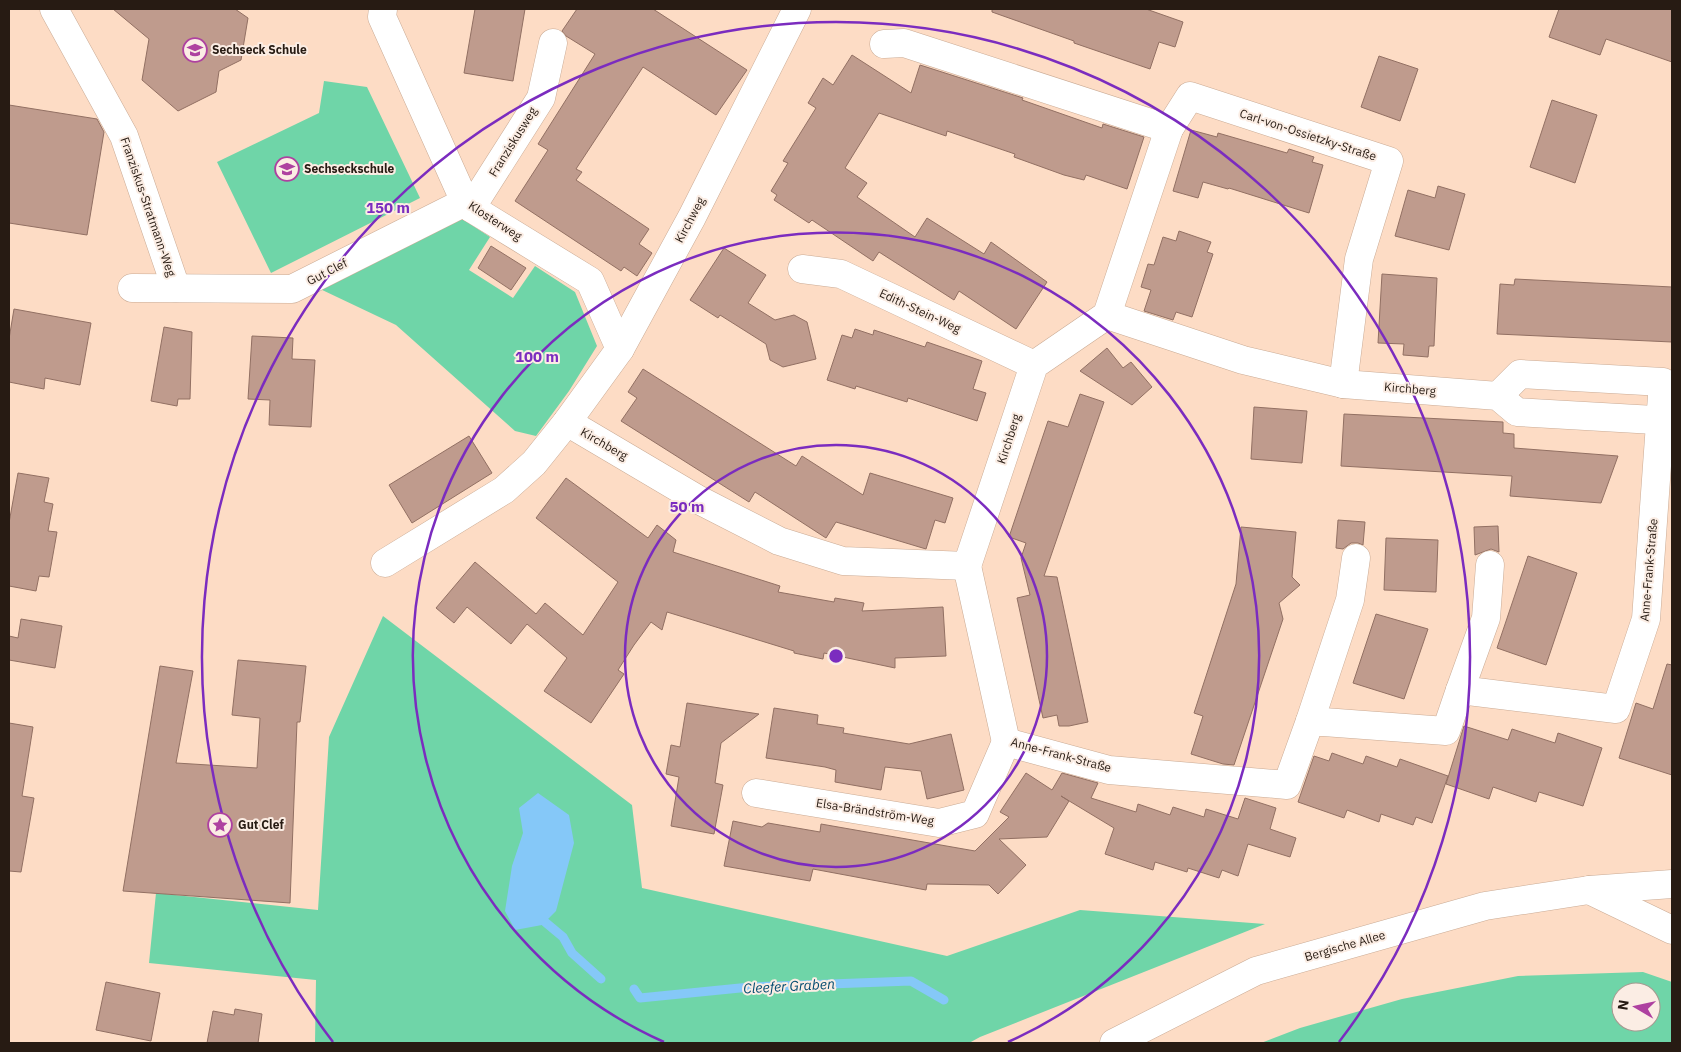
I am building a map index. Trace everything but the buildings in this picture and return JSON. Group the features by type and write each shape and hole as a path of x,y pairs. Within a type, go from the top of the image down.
{"street":[{"name":"Franziskus-Stratmann-Weg","path":"54,9 124,136 176,288 132,288"},
{"name":"Klosterweg","path":"383,9 382,17 468,205 590,280 620,349"},
{"name":"Kirchweg","path":"567,422 620,349 692,217 797,9"},
{"name":"Franziskusweg","path":"468,205 541,98 553,43"},
{"path":"884,44 904,43 1170,129"},
{"name":"Carl-von-Ossietzky-Straße","path":"1107,315 1170,129 1190,96 1389,161 1359,259 1343,384"},
{"name":"Gut Clef","path":"176,288 292,289 468,205"},
{"name":"Edith-Stein-Weg","path":"802,270 841,274 1034,365"},
{"path":"1034,365 1107,315"},
{"name":"Kirchberg","path":"1107,315 1243,360 1343,384 1498,396"},
{"name":"Kirchberg","path":"567,422 699,500 779,541 843,561 968,566 1034,365"},
{"path":"1520,374 1663,382 1667,421 1517,412 1498,396 1520,374"},
{"name":"Anne-Frank-Straße","path":"1460,690 1616,708 1646,619 1667,421"},
{"path":"385,563 504,490 534,463 567,422"},
{"name":"Anne-Frank-Straße","path":"968,566 1006,742 1109,770 1287,785 1350,600 1356,558"},
{"path":"1310,721 1446,731 1486,618 1490,564"},
{"name":"Elsa-Brändström-Weg","path":"756,793 939,823 975,814 1006,742"},
{"name":"Bergische Allee","path":"1114,1043 1256,971 1485,906 1589,890 1672,884"},
{"path":"1589,890 1672,930"}],"green space":[{"path":"324,81 367,87 420,198 271,273 217,162 319,113"},
{"path":"458,216 490,237 469,270 513,298 535,266 575,292 597,346 569,391 536,436 515,431 396,325 318,288"},
{"path":"383,616 632,805 642,888 947,956 1080,910 1265,924 969,1043 315,1043 316,980 149,963 156,893 318,910 329,737"},
{"path":"1643,972 1672,982 1672,1043 1261,1043 1300,1028 1402,999 1518,976"}],"water":[{"path":"538,793 569,815 574,843 556,911 542,925 515,930 505,911 512,866 523,833 519,808"}],"waterway":[{"name":"Cleefer Graben","path":"545,922 563,937 572,953 601,979"},
{"name":"Cleefer Graben","path":"634,989 640,998 750,987 911,981 944,1000"}],"place":[{"name":"Sechseck Schule","path":"195,50"},
{"name":"Sechseckschule","path":"287,169"},
{"name":"Gut Clef","path":"220,825"}]}
